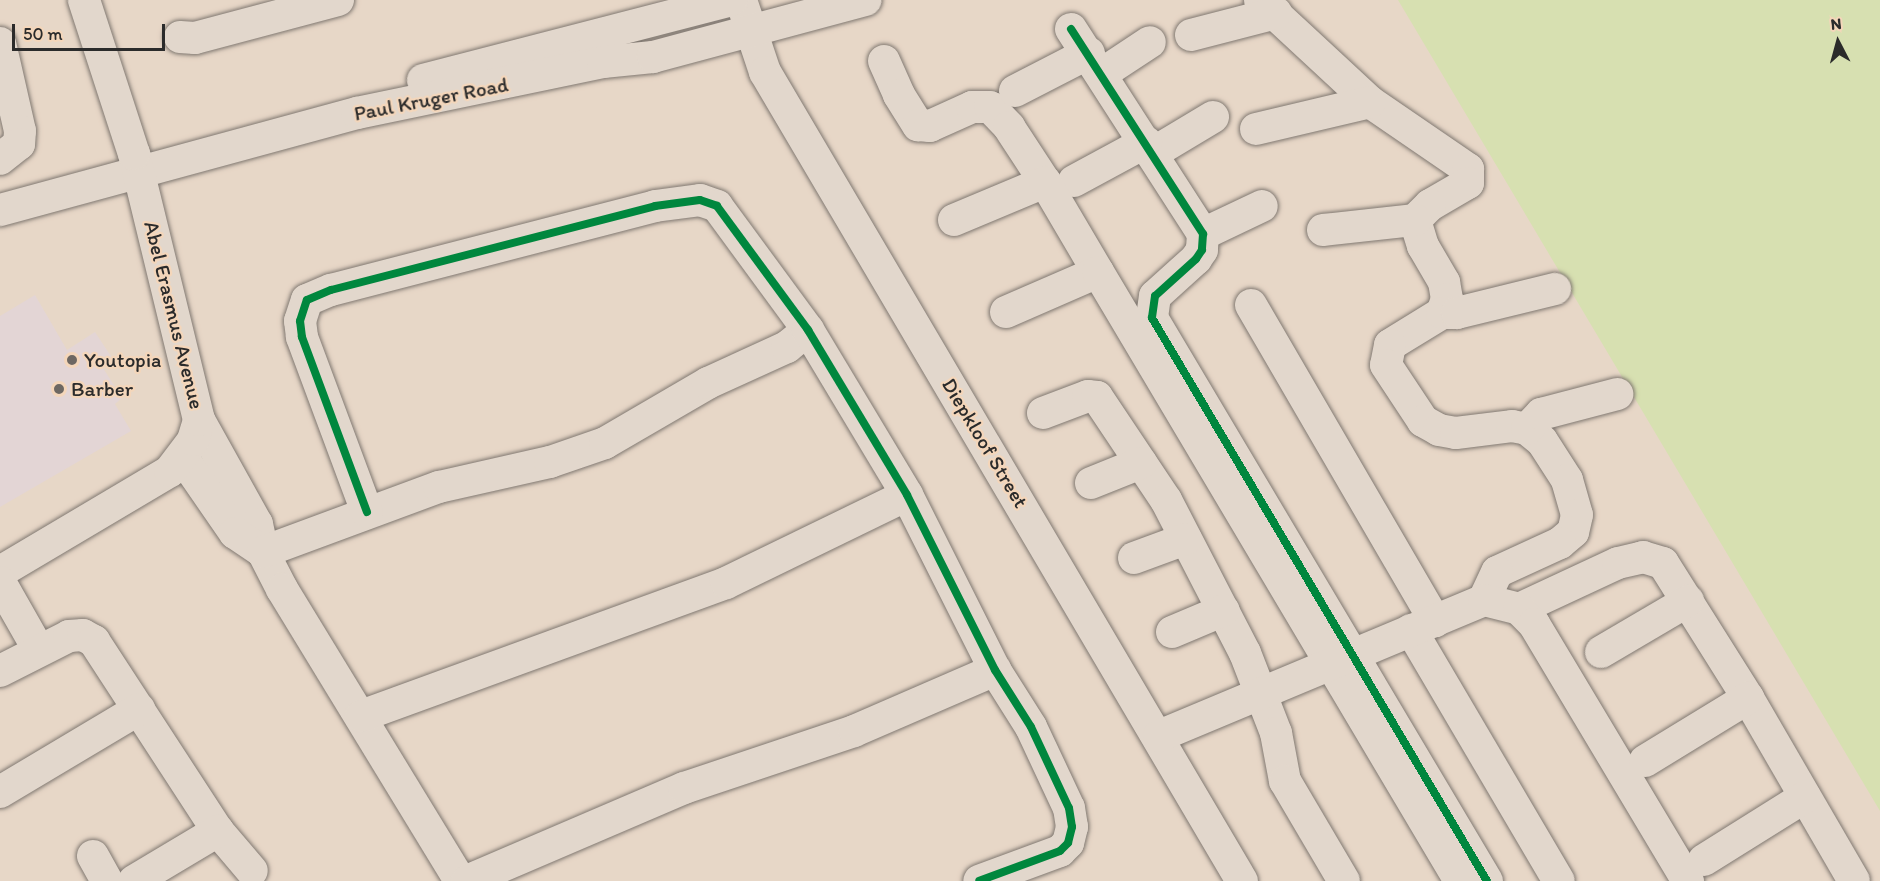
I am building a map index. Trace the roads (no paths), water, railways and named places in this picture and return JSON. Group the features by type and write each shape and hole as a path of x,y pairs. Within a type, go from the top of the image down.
{"street":[{"name":"Abel Erasmus Avenue","path":"0,572 170,471 183,459 199,420 136,162 84,0"},
{"path":"180,37 195,38 338,0"},
{"name":"Paul Kruger Road","path":"0,210 136,162 732,0"},
{"name":"Diepkloof Street","path":"741,0 765,72 1159,736 1242,881"},
{"name":"Paul Kruger Road","path":"0,194 357,113 603,62 653,57 723,36 819,15 865,0"},
{"path":"1191,35 1268,7 1370,102 1468,169 1468,183 1430,205 1415,220 1323,230"},
{"path":"765,72 783,41 819,15"},
{"path":"1071,28 1096,63 1203,234 1202,250 1196,259 1155,296 1152,318 1343,657 1460,881"},
{"path":"1015,91 1150,42"},
{"path":"0,43 20,130 19,144 0,159"},
{"path":"885,61 898,95 918,125 930,126 972,107 990,106 1059,181 1098,272 1487,881"},
{"path":"1256,129 1370,102"},
{"path":"954,220 1149,147 1213,117"},
{"path":"367,512 302,337 302,310 307,300 317,295 655,206 700,200 717,206 734,225 808,330 907,495 995,670 1031,727 1069,808 1072,827 1068,843 1060,851 979,881"},
{"path":"1203,234 1262,206"},
{"path":"1415,220 1423,246 1444,282 1447,299 1442,312"},
{"path":"1006,312 1098,272"},
{"path":"1484,600 1497,572 1560,543 1573,532 1575,499 1568,480 1542,441 1527,429 1512,426 1456,433 1439,430 1423,421 1397,384 1385,357 1396,339 1442,312 1457,313 1555,290"},
{"path":"1251,305 1559,881"},
{"path":"262,552 439,487 550,462 605,443 708,383 787,347 808,330"},
{"path":"1527,429 1541,414 1617,394"},
{"path":"1043,413 1088,396 1096,397 1141,463 1186,539 1224,610 1261,690 1276,733 1285,781 1344,881"},
{"path":"199,420 257,524 262,552 460,881"},
{"path":"183,459 235,533 262,552"},
{"path":"1092,483 1141,463"},
{"path":"361,716 726,583 907,495"},
{"path":"1134,558 1186,539"},
{"path":"1519,609 1618,563 1642,557 1663,563 1748,698 1854,881"},
{"path":"0,582 38,649"},
{"path":"1159,736 1261,690 1484,600 1519,609 1534,624 1696,870 1805,796"},
{"path":"1601,651 1688,601"},
{"path":"1172,632 1224,610"},
{"path":"0,671 38,649 69,636 83,635 94,641 218,831 252,871"},
{"path":"467,881 642,804 854,731 995,670"},
{"path":"1645,761 1748,698"},
{"path":"0,792 139,709"},
{"path":"134,881 218,831"}],"place":[{"name":"Youtopia","path":"72,360"},
{"name":"Barber","path":"59,389"}]}
